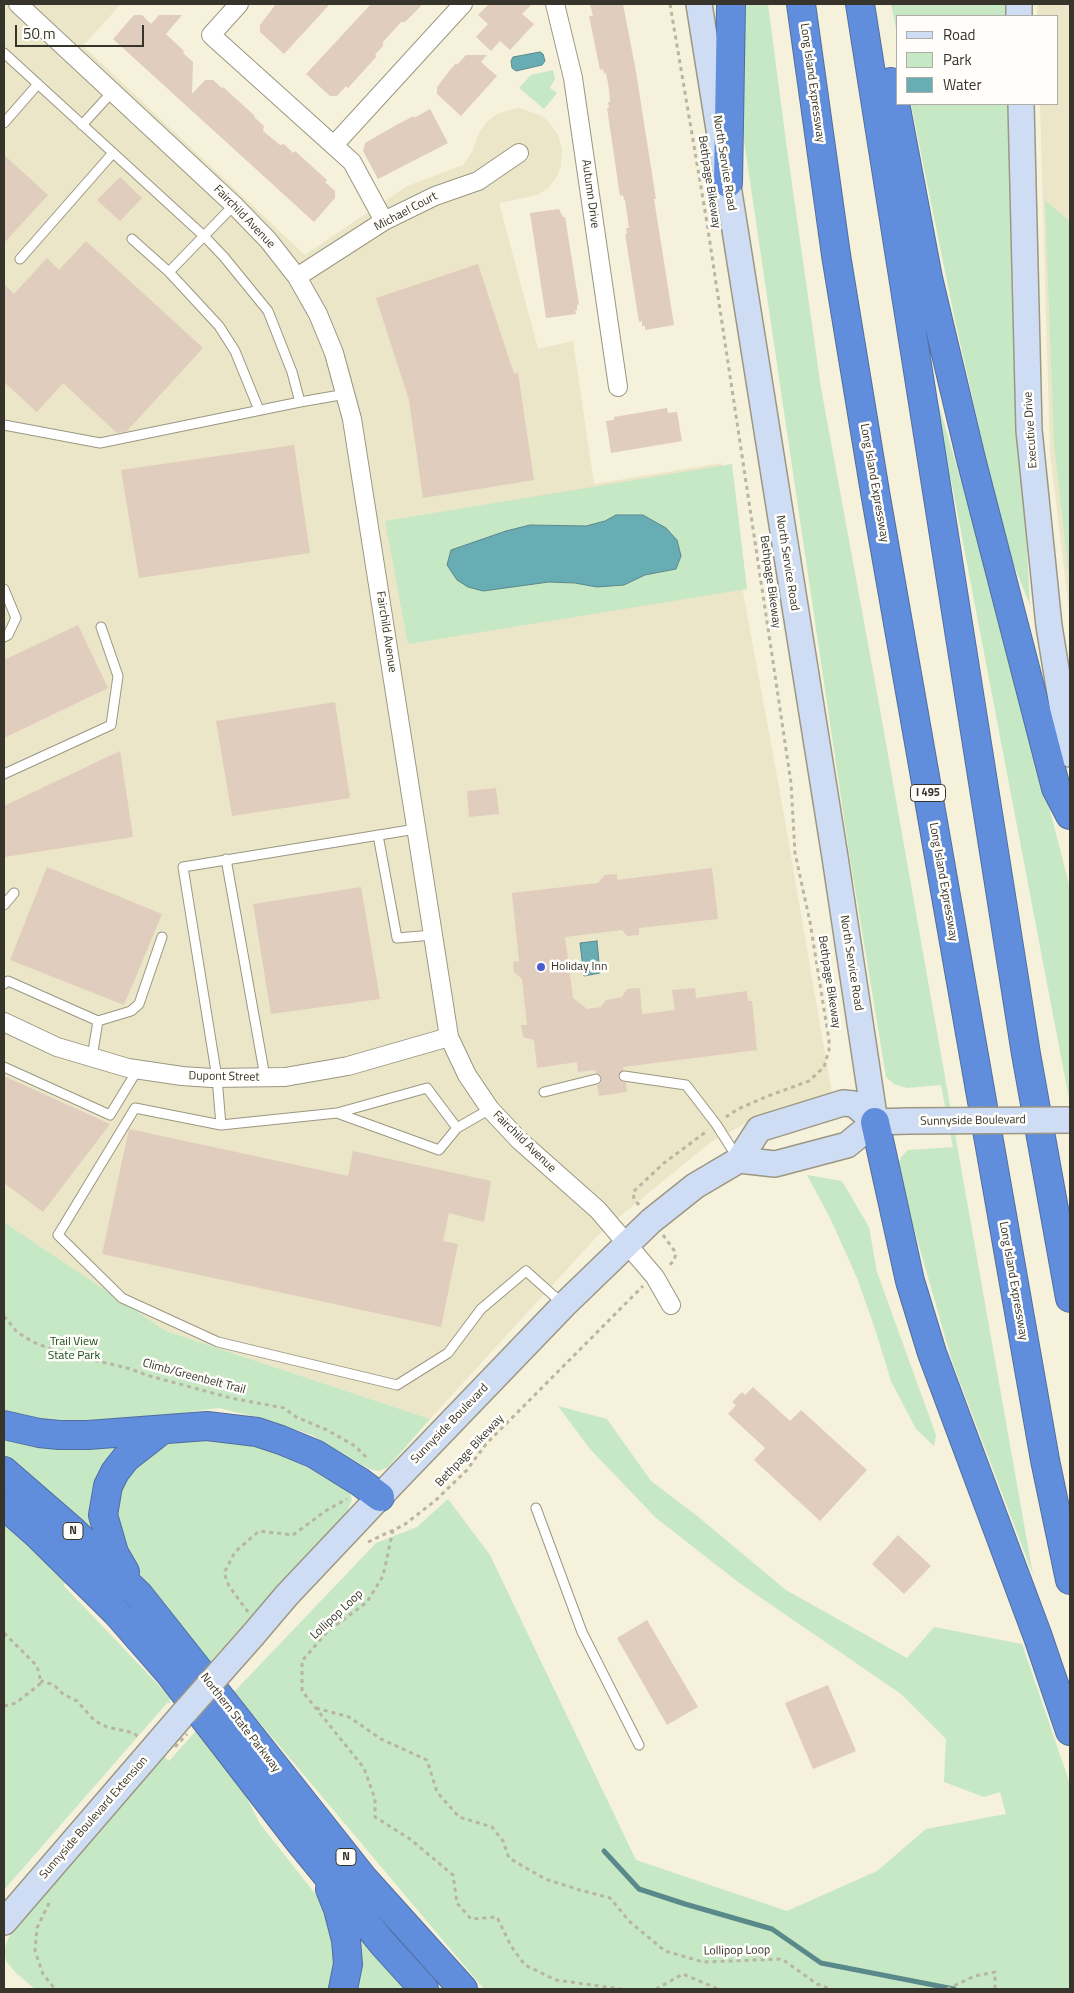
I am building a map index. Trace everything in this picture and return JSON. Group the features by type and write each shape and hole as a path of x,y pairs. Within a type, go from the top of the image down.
{"highway":[{"path":"728,184 731,4"},
{"name":"Long Island Expressway","path":"801,4 836,255 876,502 1045,1460 1070,1580"},
{"path":"860,4 1025,1044 1070,1298"},
{"path":"876,4 928,278 970,459 1056,788 1070,815"},
{"path":"875,1122 910,1281 932,1353 1038,1637 1070,1732"},
{"path":"1050,1182 1070,1219"},
{"path":"4,1425 38,1433 60,1435 207,1426 257,1432 315,1454 380,1497"},
{"path":"138,1595 114,1553 103,1515 105,1499 115,1472 126,1458 162,1430"},
{"name":"Northern State Parkway","path":"4,1471 72,1530 138,1595 363,1878 463,1989"},
{"name":"Northern State Parkway","path":"4,1505 38,1535 116,1612 171,1674 317,1863 384,1945 424,1989"},
{"path":"317,1863 338,1909 346,1940 348,1964 343,1989"}],"main road":[{"name":"North Service Road","path":"698,9 728,184 875,1122"},
{"name":"Executive Drive","path":"1020,105 1029,430 1049,626 1066,704 1070,754"},
{"name":"Sunnyside Boulevard","path":"184,1713 252,1626 287,1595 564,1305 651,1221 695,1186 739,1160 759,1129 843,1103 854,1104 875,1122 1070,1120"},
{"path":"739,1160 775,1164 847,1145 875,1122"},
{"name":"Sunnyside Boulevard Extension","path":"4,1922 184,1713"}],"street":[{"name":"Fairchild Avenue","path":"18,4 234,205 268,240 297,277 318,314 334,353 346,394 353,428 449,1037 467,1075 490,1109 519,1140 598,1210 655,1277 671,1305"},
{"path":"239,4 211,34 352,162 384,221"},
{"path":"334,144 463,4"},
{"name":"Autumn Drive","path":"554,4 573,78 618,387"},
{"name":"Michael Court","path":"297,277 384,221 435,196 478,182 519,153"},
{"name":"Dupont Street","path":"4,1022 58,1047 92,1057 138,1069 182,1076 217,1078 286,1077 348,1066 449,1037"}],"lane":[{"path":"4,53 204,237 224,258 268,311 292,372 300,402"},
{"path":"4,123 38,84"},
{"path":"82,125 113,91"},
{"path":"20,259 112,154"},
{"path":"169,272 234,205"},
{"path":"132,239 169,272 220,326 235,351 259,410"},
{"path":"4,425 100,443 346,394"},
{"path":"4,589 16,618 8,634 4,637"},
{"path":"4,774 110,726 118,676 101,627"},
{"path":"221,1125 217,1078 183,867 416,829"},
{"path":"378,835 397,938 433,935"},
{"path":"226,859 265,1077"},
{"path":"4,905 14,893"},
{"path":"4,984 8,981 98,1021 131,1011 139,1004 162,937"},
{"path":"92,1057 98,1021"},
{"path":"4,1067 110,1115 138,1069"},
{"path":"624,1076 686,1085 716,1124 739,1160"},
{"path":"544,1092 596,1079"},
{"path":"457,1128 427,1088 337,1113 221,1125 135,1108 58,1235 122,1298 218,1342 397,1385 448,1353 481,1309 526,1270 564,1305"},
{"path":"337,1113 439,1150 457,1128 490,1109"},
{"path":"536,1508 582,1632 639,1745"}],"path":[{"name":"Bethpage Bikeway","path":"670,4 707,223 791,783 795,853 810,922 829,1040 829,1050 824,1067 809,1081 738,1109"},
{"path":"634,1199 632,1192 698,1136"},
{"path":"668,1241 676,1253 676,1257 668,1266"},
{"name":"Bethpage Bikeway","path":"364,1546 369,1541 393,1530 418,1515 467,1470 486,1444 634,1294"},
{"name":"Climb/Greenbelt Trail","path":"4,1316 16,1332 33,1342 56,1351 131,1369 146,1375 231,1398 284,1408 296,1417 327,1430 355,1446 365,1456 366,1463"},
{"path":"252,1626 229,1586 224,1573 235,1552 259,1531 293,1535 326,1510 350,1498"},
{"name":"Lollipop Loop","path":"393,1530 383,1576 367,1602 327,1632 302,1661 302,1691 364,1768 375,1799 375,1817 410,1839 453,1875 457,1903 471,1919 497,1917 511,1946 525,1964 556,1980 621,1989"},
{"path":"4,1633 37,1666 41,1682"},
{"path":"4,1706 16,1703 42,1681 54,1685 63,1694 77,1701 95,1721 107,1727 134,1733 143,1742"},
{"name":"Lollipop Loop","path":"315,1708 350,1717 381,1739 427,1760 437,1792 459,1817 492,1826 503,1841 509,1858 545,1879 610,1898 630,1922 665,1951 703,1962 782,1959 817,1984 831,1989"},
{"path":"171,1753 175,1747"},
{"path":"50,1901 37,1928 35,1951 44,1974 56,1989"},
{"path":"947,1989 974,1976 995,1972 995,1989"},
{"path":"656,1989 683,1974 718,1989"}],"shaded area":[{"path":"4,4 121,4 83,46 305,255 407,186 463,165 472,152 479,133 494,116 519,108 540,115 549,122 558,135 562,150 561,166 556,178 548,188 537,195 499,203 538,349 573,341 594,484 722,463 731,527 781,798 832,1094 759,1116 711,1142 602,1231 430,1419 166,1331 4,1222"},
{"path":"1037,4 1070,4 1070,619 1050,452 1040,105 1059,105 1059,15 1037,15"}],"green space":[{"path":"736,4 768,4 821,388 878,698 1033,1575 952,1361 897,1169 901,1157 908,1150 953,1147 941,1085 907,1088 894,1084 886,1077 849,852 743,134 735,40"},
{"path":"891,4 1005,4 1005,15 896,15 896,28"},
{"path":"553,70 555,79 550,88 557,93 544,109 519,88 531,75"},
{"path":"911,105 1008,105 1012,284 1030,605 1005,543 953,311"},
{"path":"1045,200 1070,222 1070,586 1054,444"},
{"path":"933,385 998,609 1070,888 1070,1104"},
{"path":"732,464 747,589 408,644 385,521","holes":["616,515 666,528 677,539 681,556 676,569 597,587 575,583 549,582 483,591 451,550 530,525 586,526 605,521"]},
{"path":"807,1175 842,1181 869,1227 877,1272 936,1435 934,1446 916,1429 891,1381 857,1278 831,1220"},
{"name":"Trail View State Park","path":"4,1222 166,1331 430,1419 388,1467 379,1471 369,1469 312,1435 271,1421 219,1408 62,1430 4,1419"},
{"path":"558,1406 607,1419 651,1481 696,1515 786,1590 907,1658 934,1627 1022,1644 1070,1784 1070,1989 484,1989 234,1692 376,1543 417,1527 448,1499 490,1555 636,1860 787,1911 877,1871 926,1829 1006,1814 1000,1792 984,1797 944,1782 946,1739 901,1694 738,1582 655,1517 590,1449"},
{"path":"4,1432 126,1444 94,1530 87,1528 4,1459"},
{"path":"180,1438 221,1438 285,1452 349,1490 352,1500 347,1512 207,1665 182,1635 154,1590 120,1552 108,1514 118,1475 144,1450"},
{"path":"4,1521 66,1583 63,1585 171,1698 169,1701 171,1703 167,1703 4,1890"},
{"path":"196,1731 233,1771 260,1824 324,1905 339,1938 336,1989 35,1989 16,1973 6,1961 4,1950 9,1937 163,1755 169,1761"},
{"path":"361,1938 408,1989 351,1989 351,1941"}],"water":[{"path":"540,52 543,54 545,61 542,65 516,71 512,68 511,61 513,57"},
{"path":"616,515 643,515 666,528 677,540 681,556 676,569 645,575 624,585 597,587 575,583 549,582 483,591 468,587 457,580 447,565 451,550 506,531 530,525 586,526 605,521"},
{"path":"597,941 600,973 584,976 580,943"}],"building":[{"path":"276,4 330,4 284,54 260,32 260,25"},
{"path":"371,4 423,4 405,22 401,22 383,42 383,46 375,55 377,56 348,88 346,86 337,96 330,96 306,74"},
{"path":"489,4 532,4 522,14 534,24 510,50 500,41 491,51 476,37 488,24 478,15"},
{"path":"590,4 623,4 636,72 674,325 645,330 645,326 642,326 642,321 639,322 625,234 627,234 626,228 629,228 625,200 623,195 620,196 607,108 609,108 608,102 610,102 609,89 606,73 604,74 603,69 600,70 589,16 593,16"},
{"path":"134,15 142,15 151,24 159,15 182,15 166,34 193,62 192,94 205,80 213,80 255,116 264,126 263,131 280,145 284,144 293,153 295,151 327,180 325,182 335,191 335,198 314,222 113,39"},
{"path":"466,55 487,55 481,62 497,76 461,116 437,94 437,87 456,63 457,65"},
{"path":"430,109 448,143 378,179 363,151 365,143 398,124"},
{"path":"4,155 48,195 4,243"},
{"path":"120,177 142,198 120,221 97,200"},
{"path":"559,209 563,217 565,217 579,304 575,311 576,314 546,318 530,213"},
{"path":"86,241 203,348 127,431 117,433 63,383 37,412 4,382 4,284 14,294 47,258 59,270"},
{"path":"478,264 514,374 518,373 534,480 423,498 409,400 376,298"},
{"path":"667,408 668,413 677,412 682,441 611,453 606,421 614,420 614,417"},
{"path":"294,445 310,553 139,578 121,470"},
{"path":"78,625 108,688 4,738 4,660"},
{"path":"335,702 350,798 232,816 216,721"},
{"path":"120,751 133,837 4,857 4,806"},
{"path":"496,788 499,814 469,817 467,791"},
{"path":"47,867 162,914 124,1005 10,960"},
{"name":"Holiday Inn","path":"712,868 718,919 639,928 639,935 627,936 622,930 565,937 573,998 587,1009 601,1007 606,1000 622,997 627,989 640,988 642,1014 675,1010 672,990 695,988 696,998 747,991 748,1001 752,1001 757,1050 623,1067 624,1070 619,1073 618,1078 626,1083 627,1092 599,1096 597,1085 601,1083 602,1078 595,1070 578,1072 577,1062 537,1068 534,1040 523,1037 521,1025 527,1025 522,979 514,972 513,962 519,961 512,893 598,883 605,875 617,874 617,880"},
{"path":"361,887 380,999 271,1014 253,904"},
{"path":"4,1076 110,1124 43,1212 4,1183"},
{"path":"129,1129 348,1176 353,1151 491,1181 484,1222 449,1213 443,1241 458,1244 441,1327 102,1254"},
{"path":"753,1387 790,1421 801,1410 867,1470 820,1521 754,1460 765,1448 728,1414 736,1405 732,1402 742,1392 745,1395"},
{"path":"898,1535 931,1566 904,1594 872,1564"},
{"path":"647,1620 698,1707 667,1725 617,1638"},
{"path":"828,1685 856,1751 813,1769 785,1703"}],"waterway":[{"path":"604,1851 639,1889 772,1929 821,1963 954,1989"}],"place":[{"name":"Holiday Inn","path":"541,967"}]}
